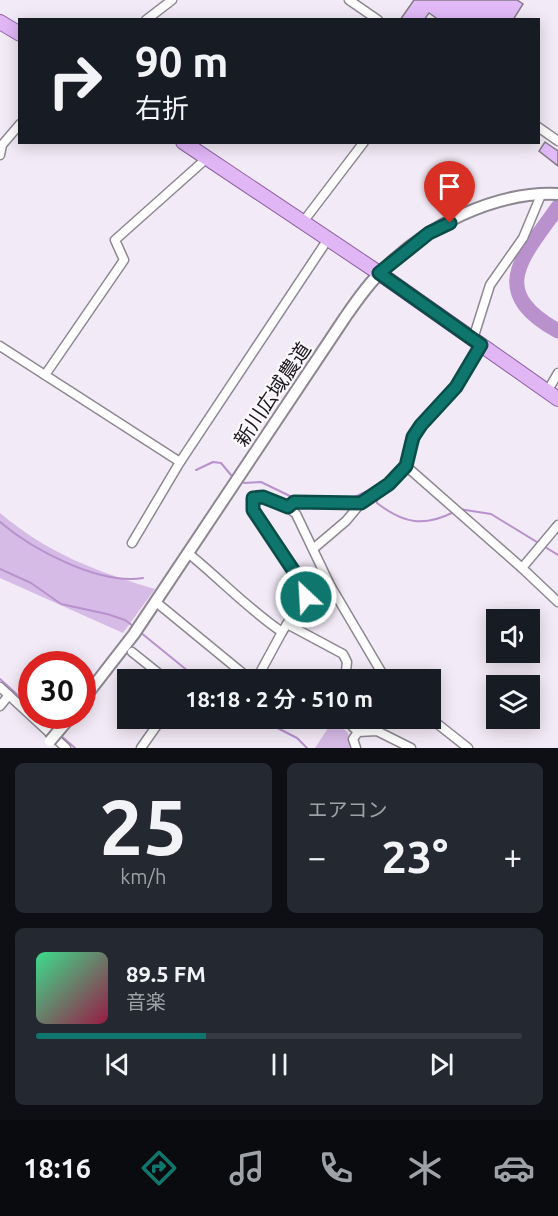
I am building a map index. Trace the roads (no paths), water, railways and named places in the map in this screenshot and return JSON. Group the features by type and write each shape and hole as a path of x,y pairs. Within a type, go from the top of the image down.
{"main road":[{"path":"0,22 18,33"},
{"path":"186,144 379,273 552,395"}],"street":[{"path":"349,0 375,18"},
{"path":"148,18 167,1"},
{"path":"0,155 2,145 18,126"},
{"path":"540,128 558,141"},
{"path":"303,222 362,144"},
{"path":"45,375 124,260 115,240 207,159"},
{"name":"新川広域農道","path":"96,682 156,602 344,319 379,273 429,233 470,212 491,203 556,194"},
{"path":"313,549 346,521 361,503 389,484 406,466 413,437 456,387 477,342 490,285 523,238 541,195"},
{"path":"132,543 180,462 328,239"},
{"path":"0,346 180,462"},
{"path":"552,395 558,373"},
{"path":"406,466 558,602"},
{"path":"262,669 307,592 253,510 253,498 263,497 288,507 296,514 380,669"},
{"path":"288,507 294,502 361,503"},
{"path":"522,568 558,525"},
{"path":"188,553 238,595 255,614 282,632"},
{"path":"156,602 238,669"},
{"path":"287,624 343,654 347,662 346,669"},
{"path":"132,652 153,669"},
{"path":"0,687 66,748"},
{"path":"0,706 9,695"},
{"path":"441,725 468,748"},
{"path":"48,745 60,729"},
{"path":"141,748 154,729"},
{"path":"355,729 358,732 377,731 411,748"},
{"path":"356,748 353,739 358,732"}],"waterway":[{"path":"558,207 524,258 518,273 517,287 523,302 536,316 558,331"},
{"path":"196,470 213,462 221,463 231,475"},
{"path":"244,483 261,482 292,497 306,499"},
{"path":"350,499 374,488 375,492"},
{"path":"376,497 377,503 387,510 414,521 433,520 454,512"},
{"path":"459,509 491,514 558,555"},
{"path":"0,522 30,544 87,571 126,579 143,578"},
{"path":"0,569 31,583 61,604 107,614 125,620 133,626"},
{"path":"140,632 185,669"},
{"path":"0,679 18,695"},
{"path":"279,729 297,738 307,748"},
{"path":"59,734 75,748"}]}
